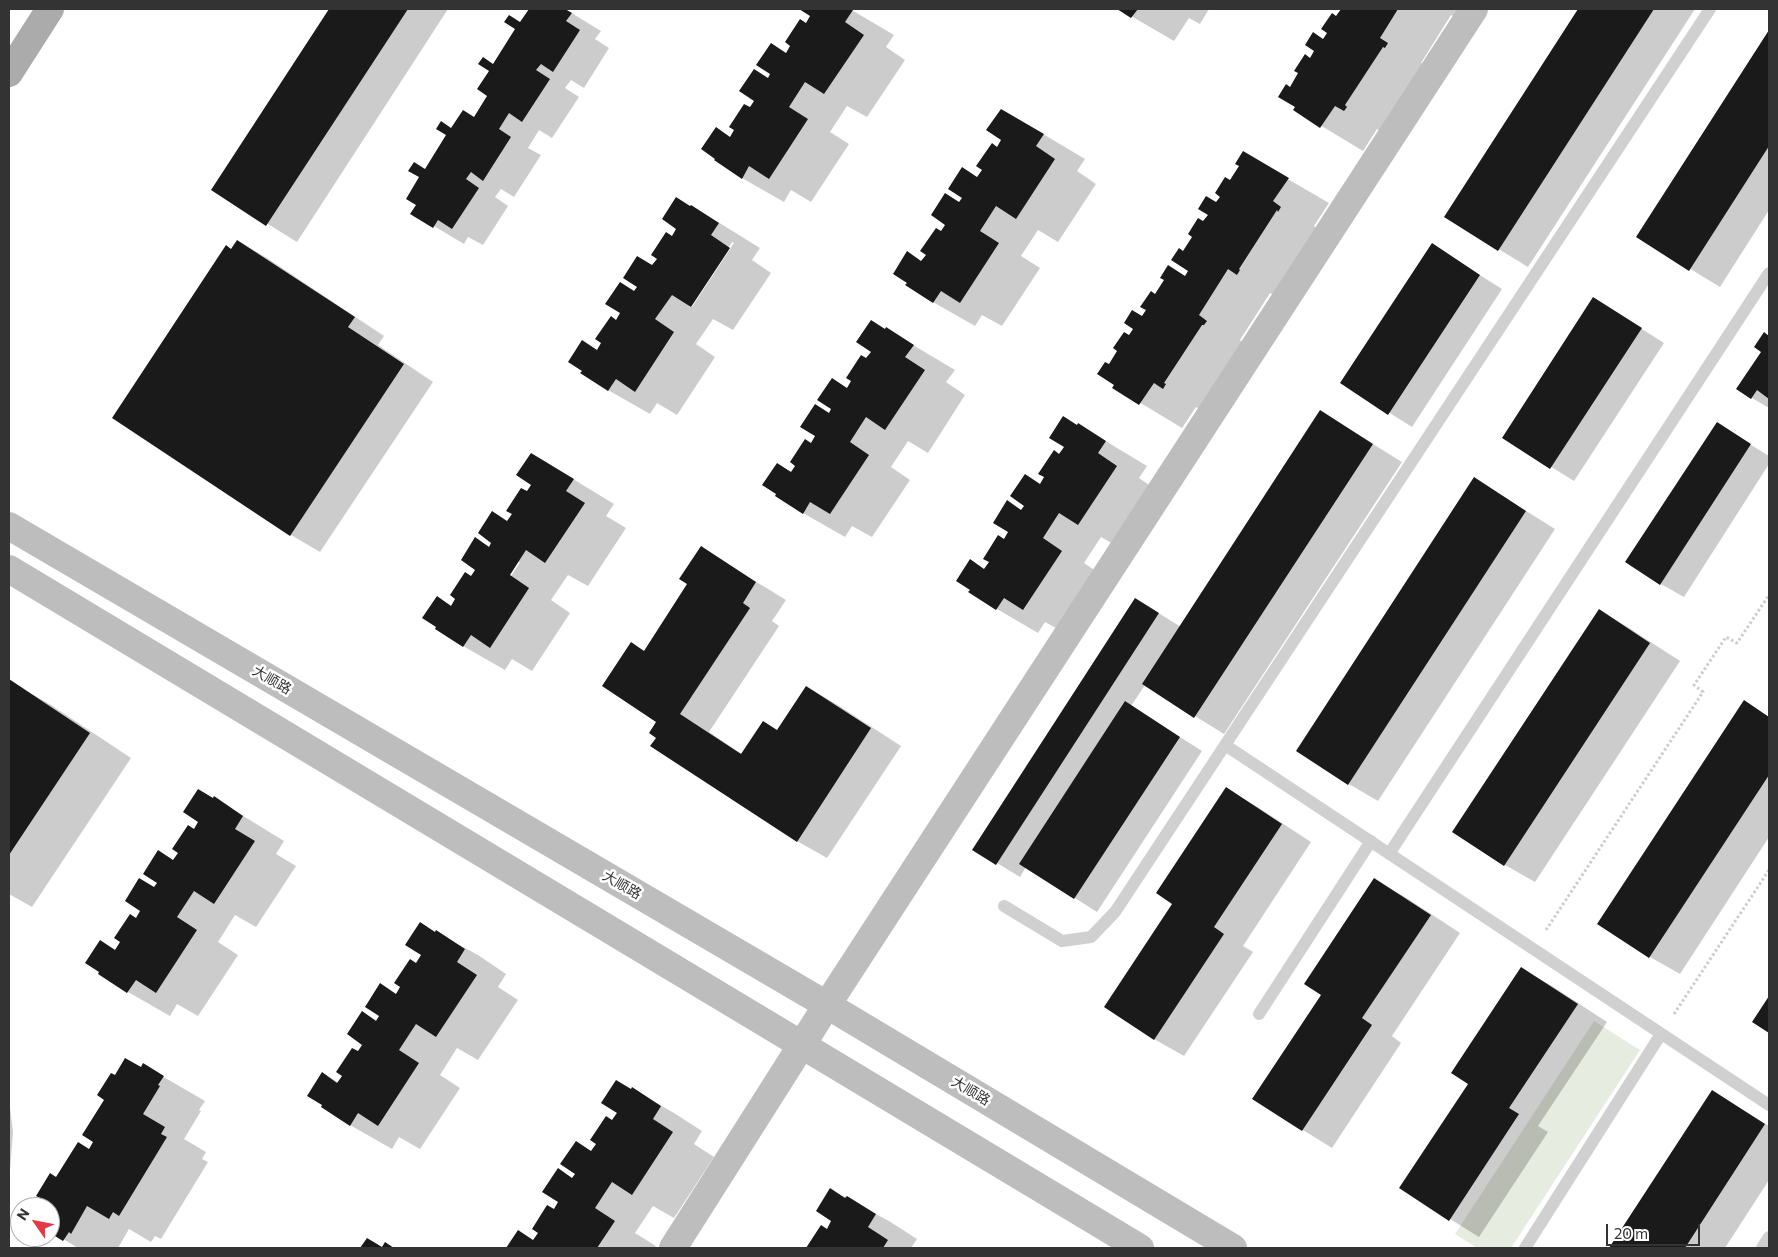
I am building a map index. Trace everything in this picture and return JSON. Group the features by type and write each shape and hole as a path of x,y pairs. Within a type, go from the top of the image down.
{"main road":[{"path":"9,73 50,9"}],"street":[{"path":"673,1248 826,1005 1474,9"},
{"name":"大顺路","path":"9,526 826,1005 1233,1248"},
{"path":"9,569 1140,1248"}],"lane":[{"path":"1004,906 1062,941 1091,937 1115,912 1710,9"},
{"path":"1390,854 1769,273"},
{"path":"1225,745 1769,1105"},
{"path":"1259,1014 1371,842"},
{"path":"1525,1248 1661,1034"},
{"path":"1762,1248 1769,1237"}],"path":[{"path":"1533,949 1703,692 1694,685 1726,637 1737,644 1769,595"},
{"path":"1661,1034 1769,870"}],"shaded area":[{"path":"1594,1021 1640,1050 1511,1248 1477,1248 1455,1234"}],"building":[{"path":"329,9 408,9 266,226 211,190"},
{"path":"529,9 565,9 572,13 566,21 580,30 553,72 541,64 536,70 550,79 522,122 509,113 499,129 511,137 483,181 471,172 466,179 479,188 452,229 438,220 433,228 410,214 416,205 406,199 419,177 408,171 414,162 425,169 446,135 436,129 441,121 451,128 463,110 474,117 487,96 477,89 489,71 478,64 483,57 493,64 515,29 504,22 509,15 520,22"},
{"path":"799,9 851,9 853,10 845,22 864,35 824,94 805,82 789,107 808,119 769,179 749,166 742,179 701,149 716,127 730,137 734,130 729,127 744,104 750,107 754,101 739,91 754,69 768,78 770,74 756,65 771,43 786,53 790,46 785,42 800,19 806,23 810,16"},
{"path":"1117,9 1138,9 1131,18"},
{"path":"1341,9 1398,9 1380,38 1388,43 1385,48 1383,47 1345,105 1347,107 1344,111 1335,106 1320,128 1293,110 1295,107 1278,97 1286,84 1290,87 1298,73 1294,71 1305,54 1310,58 1314,51 1305,45 1313,32 1323,39 1327,33 1321,29 1332,13 1336,16"},
{"path":"1578,9 1654,9 1498,251 1444,217"},
{"path":"1769,30 1769,146 1689,271 1636,237"},
{"path":"1001,109 1044,134 1036,146 1055,159 1016,219 996,206 980,231 999,243 960,303 941,291 933,303 905,285 907,283 893,274 907,251 921,261 926,255 920,251 936,228 941,231 945,225 931,215 945,193 959,202 962,198 948,189 962,167 977,177 982,170 976,166 992,143 997,147 1001,140 986,130"},
{"path":"1243,151 1289,178 1273,201 1281,207 1278,212 1277,210 1237,275 1228,269 1199,315 1207,321 1202,325 1164,383 1166,384 1163,389 1154,383 1139,405 1112,388 1114,385 1097,374 1105,362 1109,364 1117,351 1113,348 1124,332 1129,335 1133,329 1124,323 1132,310 1142,316 1146,310 1140,307 1151,291 1155,294 1164,280 1160,278 1168,265 1185,276 1188,271 1171,260 1179,248 1183,251 1192,237 1188,234 1198,218 1203,221 1208,215 1198,209 1206,196 1216,202 1220,197 1215,193 1225,177 1230,180 1239,166 1235,164"},
{"path":"676,197 719,223 711,235 730,248 691,307 672,295 655,319 674,332 635,392 616,379 608,391 580,373 582,371 568,362 582,340 597,350 601,343 595,339 611,316 616,320 620,313 605,304 620,282 634,291 637,287 623,278 637,256 652,265 657,259 651,255 666,232 672,236 676,229 662,219"},
{"path":"237,240 355,317 348,327 404,364 290,536 112,418 226,245 231,249"},
{"path":"1432,243 1480,275 1388,415 1340,383"},
{"path":"1593,297 1642,328 1550,469 1502,438"},
{"path":"871,320 914,345 905,357 925,370 885,430 866,417 850,442 869,455 830,514 810,502 803,514 762,485 777,463 791,472 795,466 790,462 805,439 811,443 815,436 800,427 815,404 829,413 831,409 817,400 832,378 847,388 851,381 846,378 861,355 866,358 871,352 856,342"},
{"path":"1764,332 1769,336 1769,399 1757,390 1751,399 1736,389 1761,352 1754,347"},
{"path":"1320,410 1373,444 1194,718 1142,684"},
{"path":"1063,416 1106,441 1098,453 1117,466 1078,525 1059,513 1043,538 1062,551 1023,610 1004,598 996,610 968,592 970,590 956,581 970,559 984,569 989,562 983,559 998,535 1004,539 1008,532 993,523 1007,500 1021,510 1024,506 1010,496 1025,474 1040,484 1044,477 1038,474 1054,450 1059,454 1064,447 1049,438"},
{"path":"1717,422 1751,444 1660,585 1625,562"},
{"path":"531,453 574,479 566,491 585,503 545,563 526,550 510,575 529,588 490,648 471,635 463,647 422,618 437,596 451,606 455,599 450,595 465,572 471,576 475,570 461,560 475,537 489,547 491,543 478,533 492,511 507,521 512,514 506,511 521,488 527,491 531,485 516,475"},
{"path":"1474,477 1526,511 1348,785 1296,751"},
{"path":"701,546 756,582 743,603 750,608 680,714 741,754 763,721 777,730 806,686 871,728 797,842 650,746 656,738 649,733 656,722 602,686 631,642 644,651 687,584 679,579"},
{"path":"1135,598 1159,613 996,865 972,850"},
{"path":"1599,609 1650,643 1504,866 1452,832"},
{"path":"9,679 90,733 9,855"},
{"path":"1744,700 1769,717 1769,775 1649,958 1597,924"},
{"path":"1125,701 1180,737 1074,899 1019,864"},
{"path":"1226,787 1282,824 1214,927 1224,934 1154,1040 1104,1007 1172,904 1156,893"},
{"path":"198,789 213,798 214,796 243,816 235,829 255,841 214,904 194,891 177,917 197,930 156,993 136,980 127,993 85,963 100,940 115,950 120,942 114,938 130,914 136,918 140,911 125,901 139,878 154,887 157,883 143,874 158,850 173,860 178,853 172,849 188,825 194,829 198,822 183,812"},
{"path":"1374,878 1431,915 1362,1018 1372,1025 1302,1131 1252,1099 1321,995 1304,984"},
{"path":"420,922 465,949 457,962 477,975 436,1037 416,1024 399,1050 419,1063 378,1126 358,1113 350,1126 307,1096 322,1072 337,1083 342,1076 336,1072 352,1048 358,1051 362,1045 347,1034 362,1011 376,1021 379,1016 365,1007 380,983 396,994 400,987 394,983 410,959 416,963 421,955 405,945"},
{"path":"1521,967 1578,1004 1509,1108 1519,1114 1449,1221 1399,1188 1468,1084 1451,1073"},
{"path":"1769,996 1769,1033 1752,1022"},
{"path":"125,1058 141,1067 143,1063 164,1076 143,1114 165,1127 161,1134 167,1137 119,1216 113,1212 109,1219 87,1206 71,1234 69,1232 63,1241 60,1239 60,1197 36,1196 50,1173 56,1177 78,1142 89,1149 93,1142 82,1135 104,1100 97,1095 111,1073 115,1075"},
{"path":"616,1080 631,1089 632,1087 661,1106 653,1119 673,1132 632,1195 612,1182 595,1208 615,1221 597,1248 506,1248 518,1230 533,1240 538,1233 532,1229 547,1205 554,1209 558,1202 542,1192 558,1168 572,1178 575,1174 560,1164 576,1141 591,1151 596,1144 590,1140 606,1116 612,1120 617,1113 601,1103"},
{"path":"1712,1090 1765,1124 1685,1248 1609,1248"},
{"path":"830,1188 876,1214 868,1227 888,1240 883,1248 806,1248 821,1225 827,1229 831,1221 816,1211"},
{"path":"367,1238 382,1247 385,1242 394,1248 360,1248"}]}
